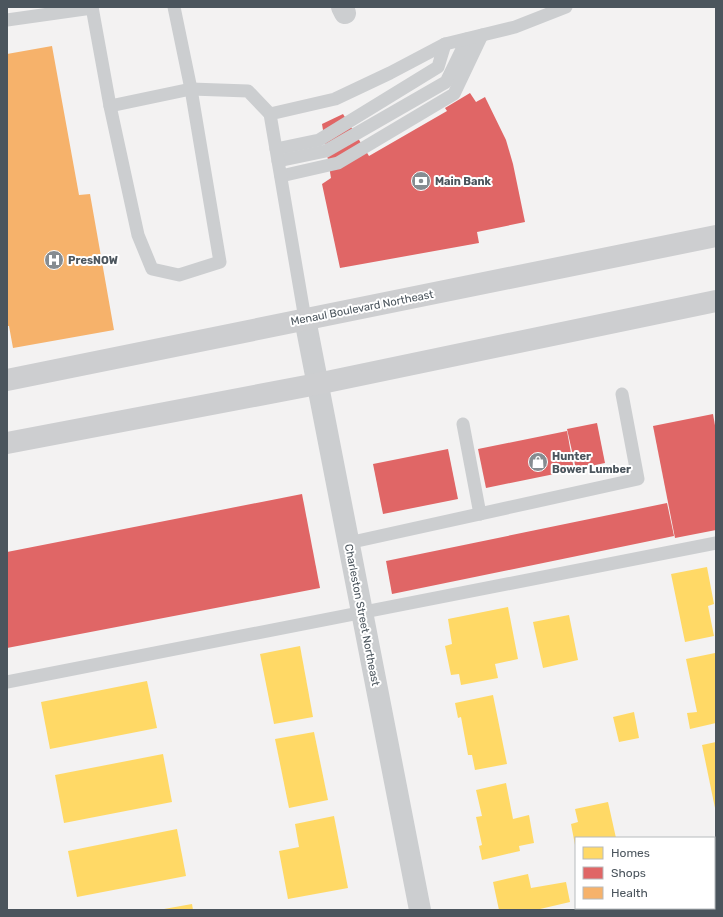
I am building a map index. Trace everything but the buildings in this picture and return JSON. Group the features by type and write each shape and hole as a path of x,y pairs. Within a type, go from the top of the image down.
{"main road":[{"name":"Menaul Boulevard Northeast","path":"7,380 716,236"},
{"path":"7,443 317,384 716,301"}],"street":[{"name":"Charleston Street Northeast","path":"305,320 420,910"}],"lane":[{"path":"7,20 92,8 110,106 138,235 152,269 179,275 220,262 174,7"},
{"path":"270,114 335,99 390,73 445,44 515,27 566,7"},
{"path":"281,176 338,164 454,94 482,35"},
{"path":"277,155 326,151 446,82 467,38"},
{"path":"277,155 319,140 438,67 445,44"},
{"path":"110,106 190,89 248,91 270,114 305,320"},
{"path":"348,543 638,479 622,394"},
{"path":"463,424 480,514"},
{"path":"7,682 716,542"}],"place":[{"name":"Main Bank","path":"421,181"},
{"name":"PresNOW","path":"54,260"},
{"name":"Hunter Bower Lumber","path":"538,462"}]}
